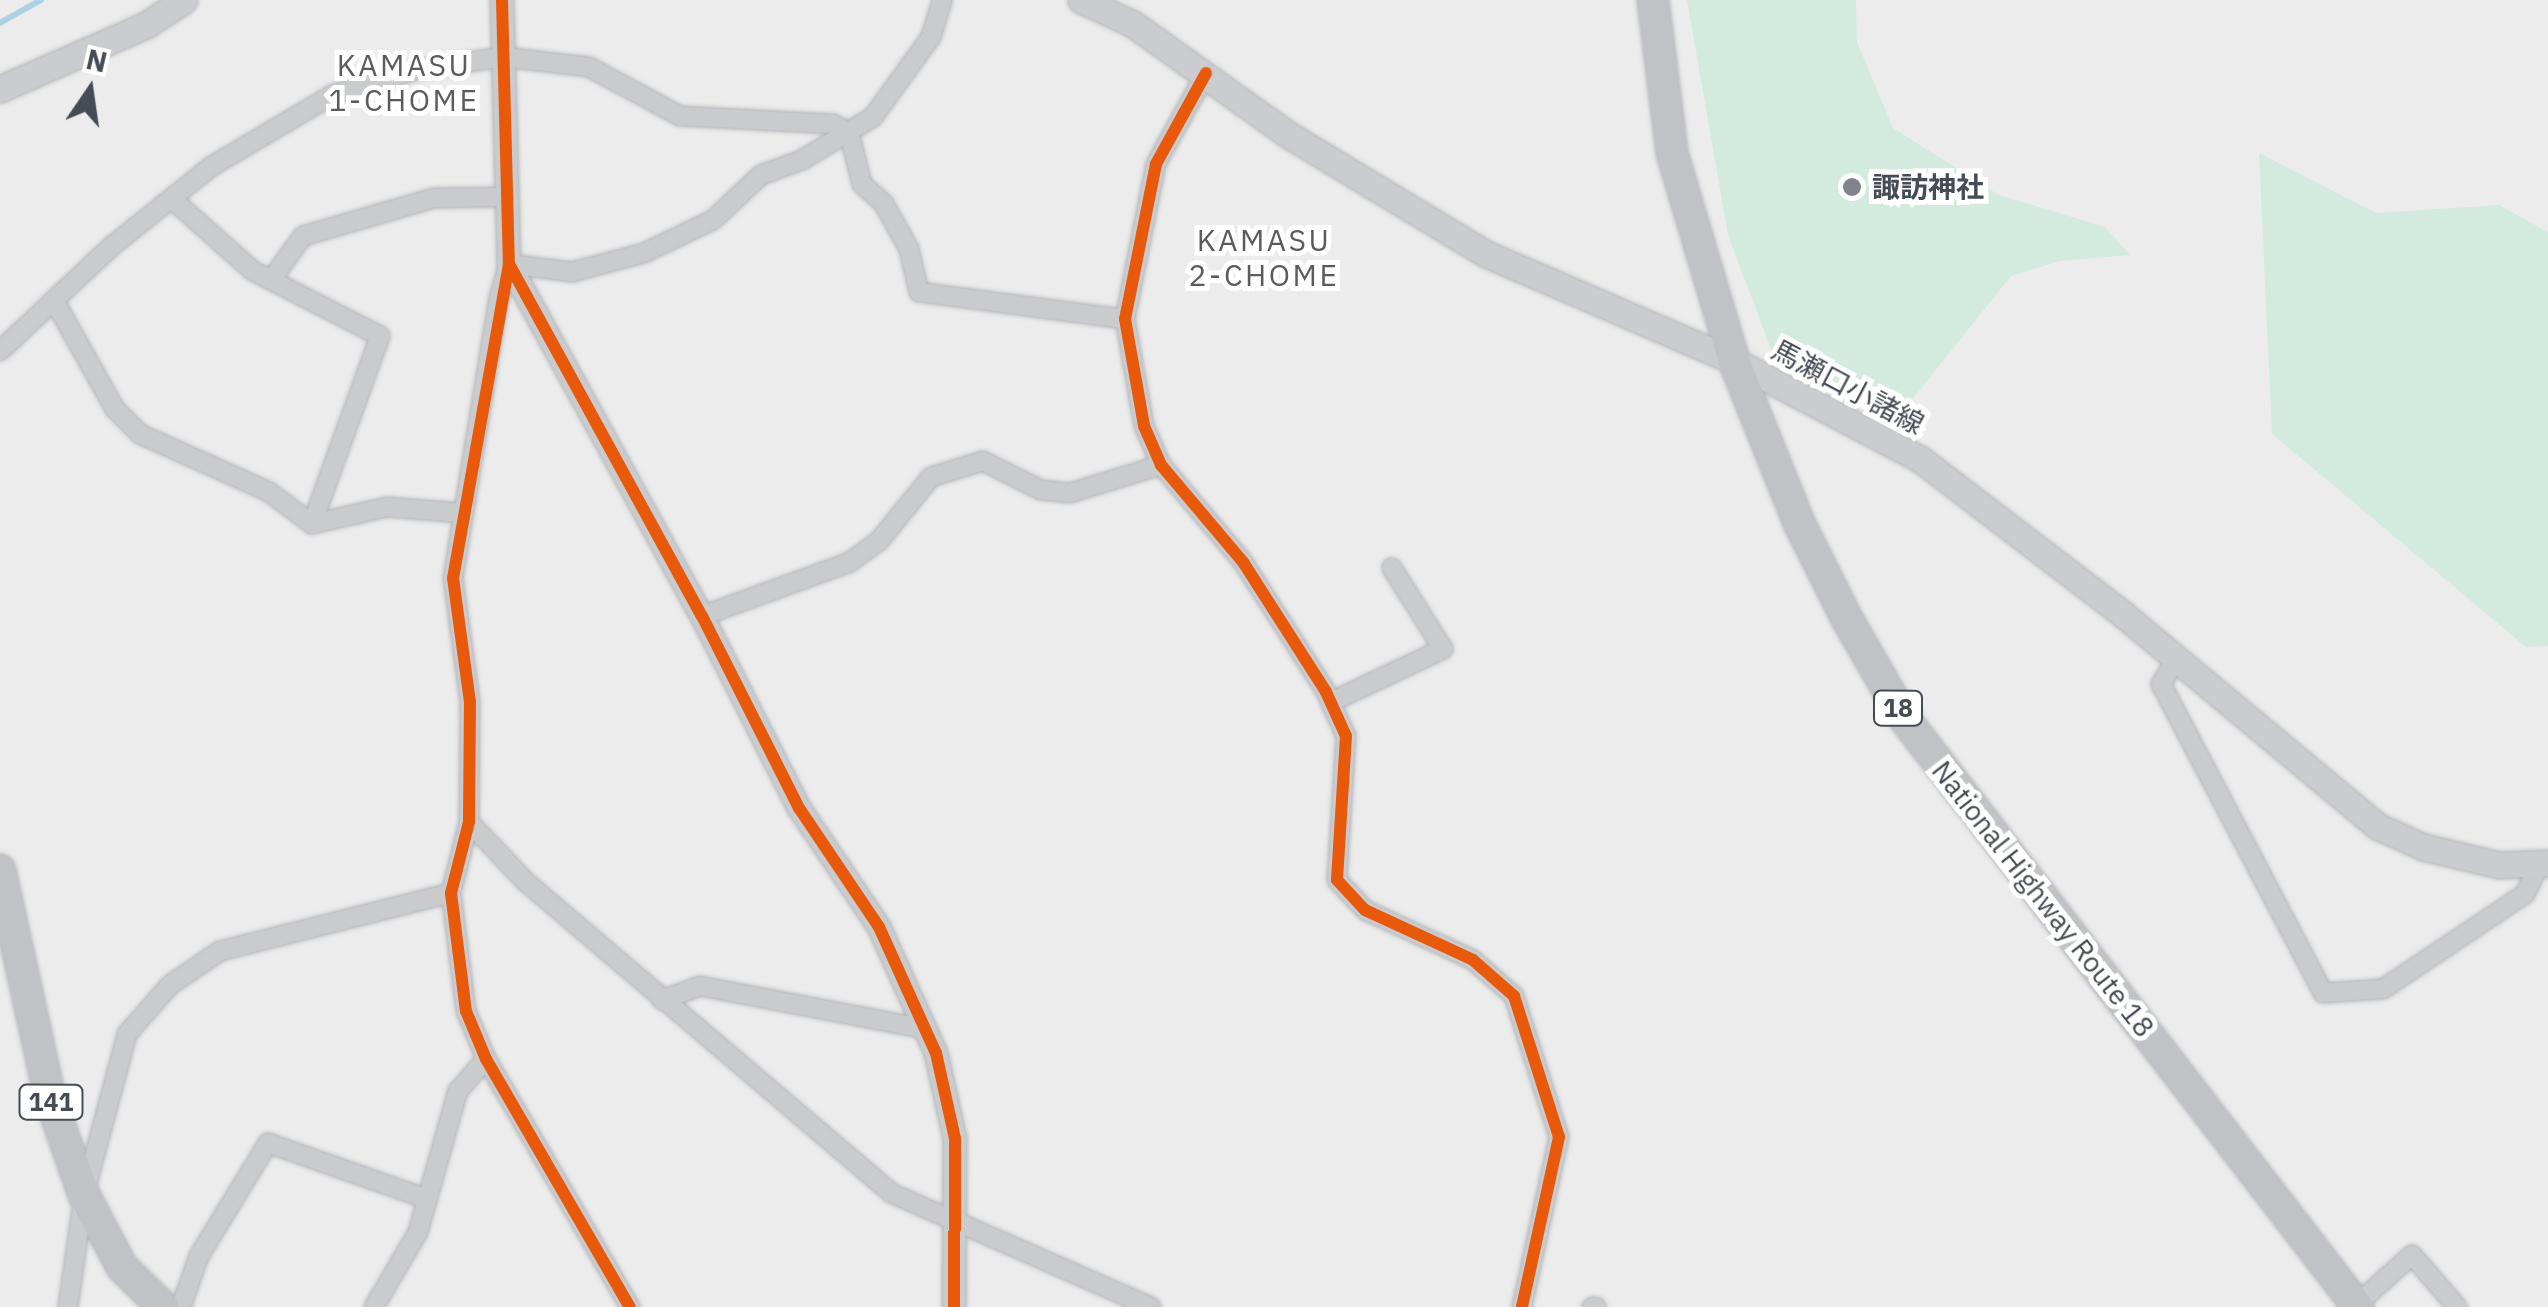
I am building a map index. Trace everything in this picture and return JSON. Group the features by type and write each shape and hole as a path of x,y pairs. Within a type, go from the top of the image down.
{"highway":[{"name":"National Highway Route 18","path":"1653,0 1672,153 1734,361 1798,523 1904,718 2357,1306"},
{"name":"141","path":"0,870 50,1098 84,1195 122,1267 164,1307"}],"main road":[{"path":"0,89 146,25 184,0"},
{"name":"馬瀬口小諸線","path":"1082,0 1133,24 1206,72 1288,134 1486,254 1734,361 1920,460 2176,660 2377,826 2424,847 2499,865 2544,863"}],"street":[{"path":"502,0 509,264 453,578 470,702 468,822 451,893 466,1010 486,1059 630,1307"},
{"path":"509,264 572,272 644,253 712,220 761,175 873,117 931,37 942,0"},
{"path":"0,351 212,166 332,96 420,69 503,57 589,66 680,116 833,124 849,132 862,184 884,204 909,249 919,292 1125,319"},
{"path":"1206,72 1156,164 1125,319 1144,426 1161,465 1243,562 1331,702 1346,736 1337,880 1365,910 1473,960 1514,996 1558,1137 1522,1307"},
{"path":"271,280 303,236 434,198 507,198"},
{"path":"172,199 271,280 380,336 312,524"},
{"path":"509,264 702,616 798,808 879,927 925,1029 955,1139 954,1307"},
{"path":"54,300 114,409 140,434 268,492 312,524 387,507 462,512"},
{"path":"702,616 850,562 879,541 931,477 983,461 1040,490 1070,494 1161,465"},
{"path":"1331,702 1443,649 1392,568"},
{"path":"2176,660 2162,684 2323,994 2384,988 2525,894 2544,863"},
{"path":"468,822 526,882 892,1192 956,1224 1151,1307"},
{"path":"68,1307 84,1195 127,1034 170,985 220,951 451,893"},
{"path":"662,1000 700,986 925,1029"},
{"path":"374,1307 418,1232 424,1198 458,1092 486,1059"},
{"path":"181,1307 200,1256 268,1143 424,1198"},
{"path":"2357,1306 2412,1255 2457,1307"}],"green space":[{"path":"1687,0 1856,0 1857,42 1893,128 1999,195 2105,227 2130,255 2060,261 2011,276 1910,402 1780,373 1728,235"},
{"path":"2259,153 2376,213 2499,205 2548,232 2548,646 2526,647 2272,434"}],"waterway":[{"path":"0,23 41,0"}],"cycle path":[{"path":"502,0 509,264 453,578 470,702 469,822 451,893 466,1011 486,1059 630,1307"},
{"path":"1206,73 1156,164 1125,319 1144,426 1161,465 1243,562 1326,692 1346,736 1337,880 1365,910 1473,960 1514,996 1559,1137 1522,1307"},
{"path":"509,264 702,616 799,808 879,927 936,1053 955,1139 954,1307"}],"place":[{"name":"諏訪神社","path":"1852,187"}],"district":[{"name":"KAMASU 1-CHOME","path":"404,82"},
{"name":"KAMASU 2-CHOME","path":"1264,257"}]}
